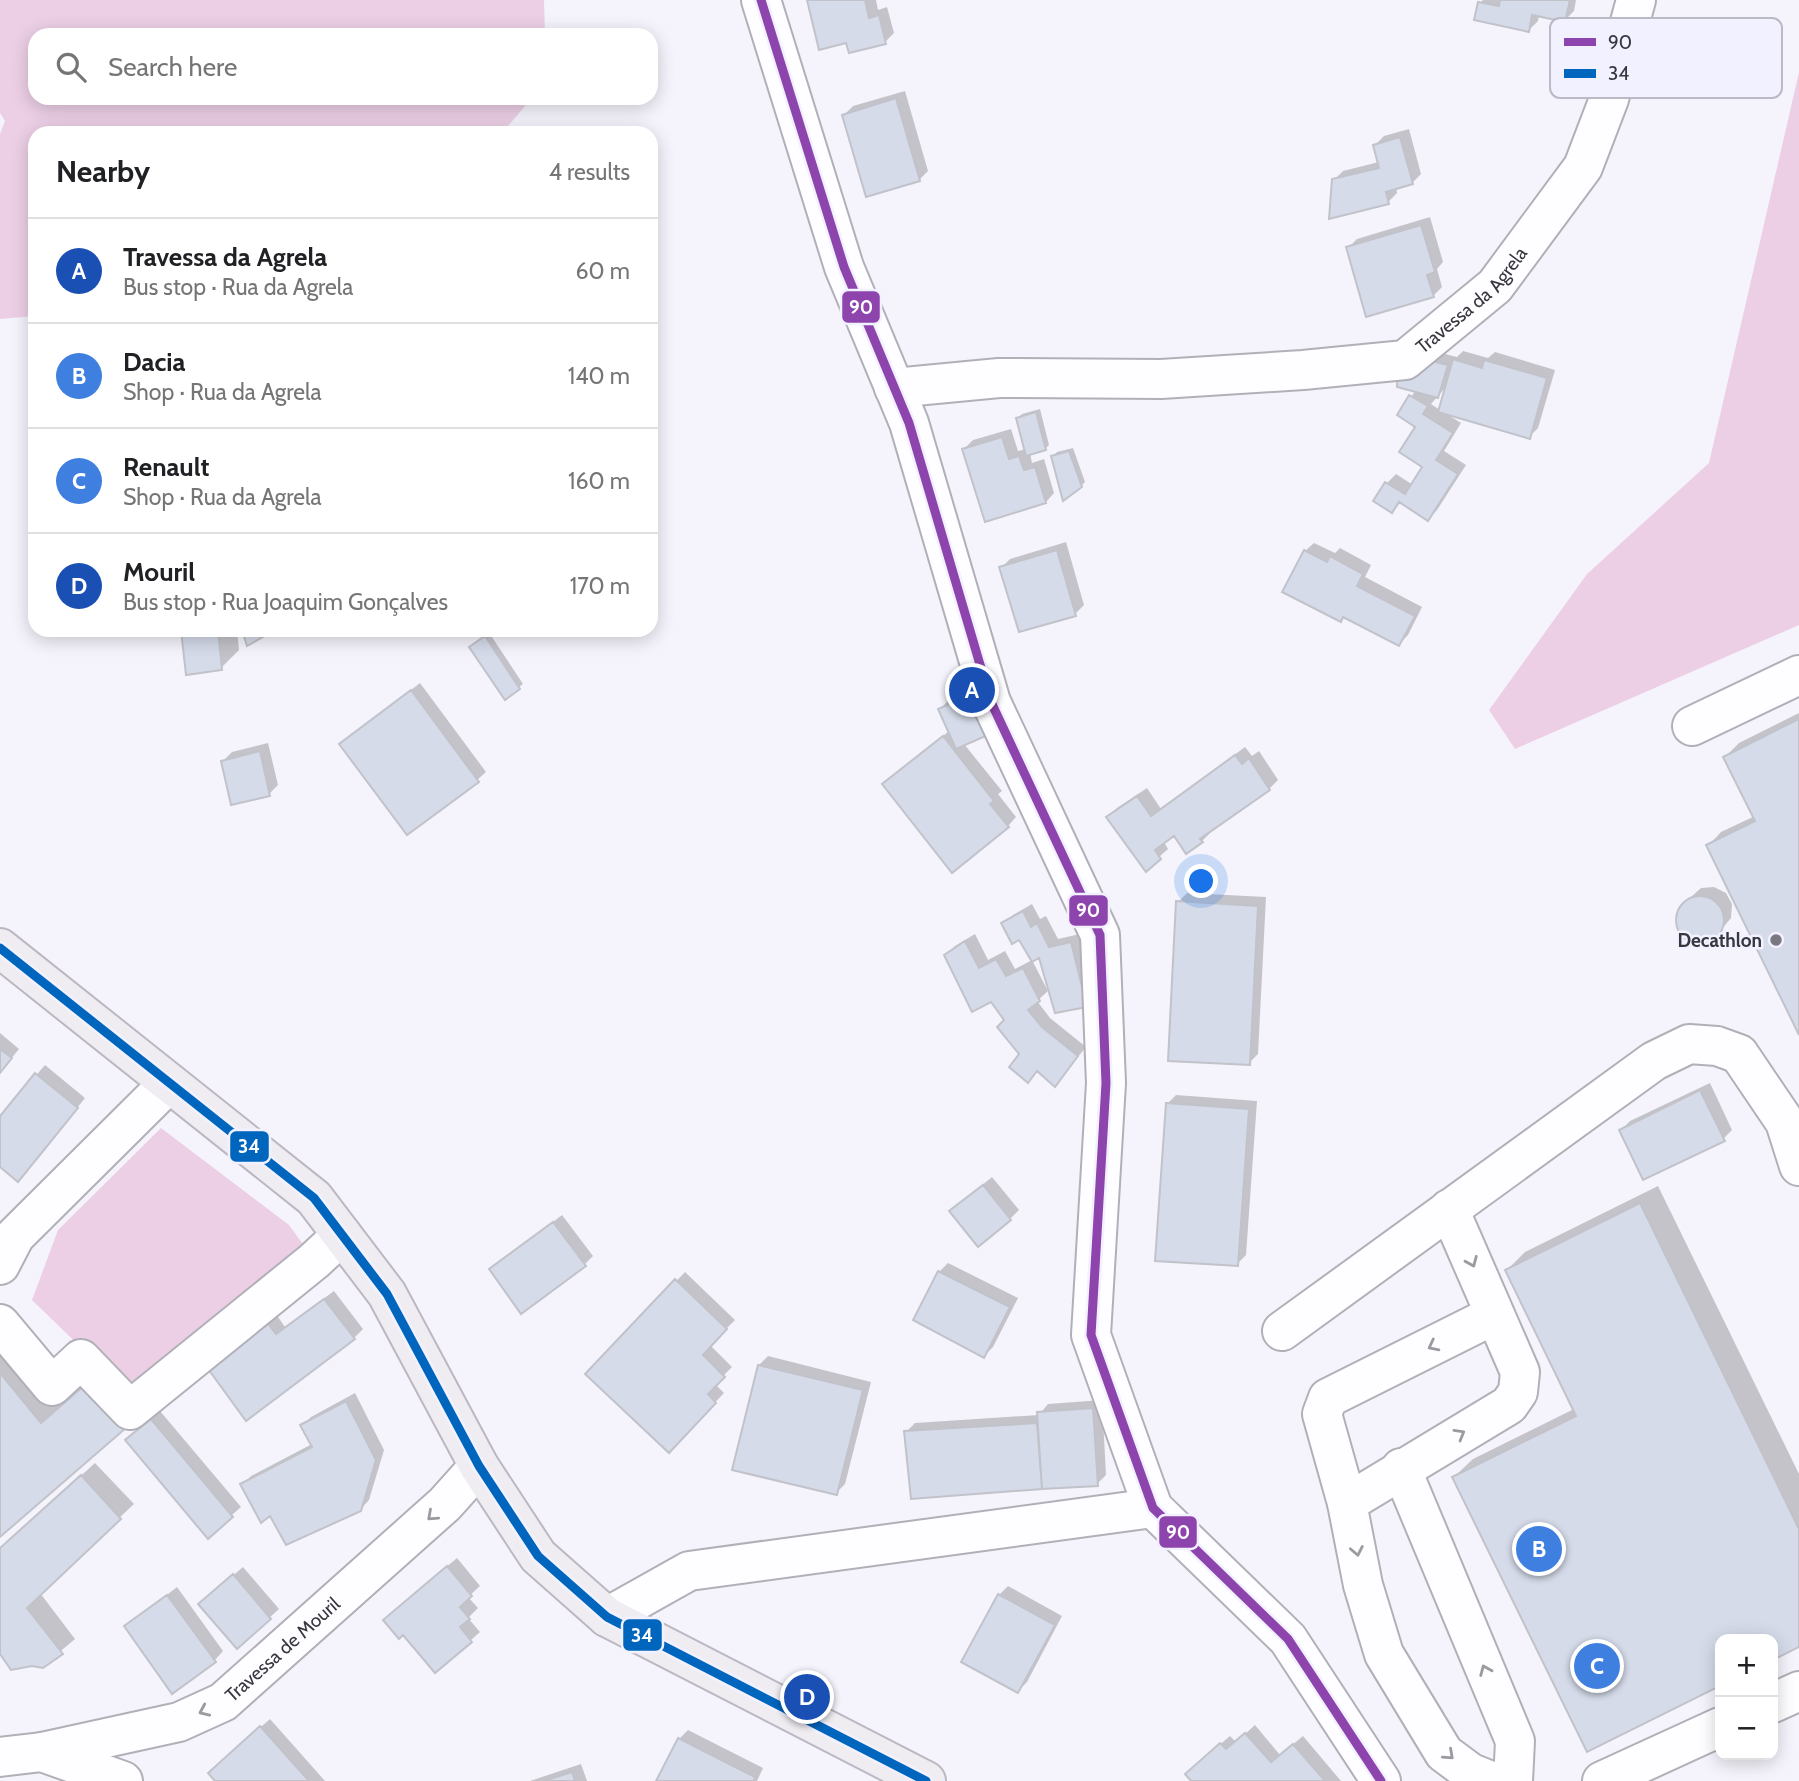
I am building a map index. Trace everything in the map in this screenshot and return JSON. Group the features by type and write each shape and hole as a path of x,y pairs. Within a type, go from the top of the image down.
{"main road":[{"path":"0,948 314,1198 387,1294 479,1466 538,1556 607,1617 926,1781"}],"street":[{"path":"761,0 844,267 909,423 991,702 1100,935 1106,1083 1091,1335 1153,1508 1288,1639 1381,1781"},
{"name":"Travessa da Agrela","path":"1631,18 1636,0"},
{"name":"Travessa da Agrela","path":"894,388 999,378 1161,379 1405,360 1495,286 1583,167 1609,98"},
{"path":"1692,726 1799,676"},
{"path":"1282,1331 1654,1061 1689,1044 1717,1046 1739,1054 1784,1122 1799,1166"},
{"path":"0,1265 15,1236 169,1083"},
{"path":"1348,1503 1401,1468 1509,1405 1518,1392 1520,1372 1450,1209"},
{"path":"0,1324 52,1385 81,1359 130,1410 314,1261 342,1235"},
{"path":"1491,1781 1471,1773 1444,1753 1384,1654 1363,1585 1348,1503 1322,1414 1328,1398 1494,1315"},
{"name":"Travessa de Mouril","path":"0,1757 42,1752 179,1722 223,1702 445,1504 479,1466"},
{"path":"1401,1468 1515,1741 1513,1781"},
{"path":"607,1617 689,1571 1153,1508"},
{"path":"1778,1701 1799,1691"},
{"path":"1602,1781 1715,1729"},
{"path":"42,1752 124,1781"}],"shaded area":[{"path":"0,0 544,0 545,28 28,28 28,105 526,105 508,126 28,126 28,317 0,319 0,134 5,121 0,113"},
{"path":"1799,72 1799,625 1515,749 1489,710 1587,574 1709,463"},
{"path":"161,1128 289,1225 308,1251 130,1395 32,1300 58,1230"}],"building":[{"path":"807,0 865,0 869,18 879,15 886,44 849,53 846,43 819,50"},
{"path":"1500,0 1570,0 1566,18 1550,19 1532,15 1529,32 1474,20 1478,2 1499,6"},
{"path":"896,98 920,181 866,197 842,115"},
{"path":"1400,137 1413,184 1386,192 1389,204 1329,219 1332,179 1379,168 1373,145"},
{"path":"1421,225 1435,272 1427,275 1434,297 1366,317 1346,247"},
{"path":"1419,358 1448,365 1438,398 1397,387 1398,364"},
{"path":"1453,359 1482,368 1484,360 1547,378 1530,439 1438,412"},
{"path":"1409,395 1428,406 1423,414 1453,433 1436,460 1458,474 1428,521 1399,502 1392,513 1373,501 1385,482 1405,494 1422,467 1399,452 1415,427 1397,415"},
{"path":"1036,412 1046,450 1026,456 1016,418"},
{"path":"1002,437 1009,459 1019,456 1024,470 1035,467 1046,503 985,522 962,449"},
{"path":"1069,451 1082,487 1063,501 1051,456"},
{"path":"1057,550 1076,616 1019,632 999,567"},
{"path":"1304,550 1327,562 1330,556 1363,574 1357,586 1415,616 1399,646 1343,617 1341,622 1282,592"},
{"path":"182,637 219,637 222,670 186,675"},
{"path":"244,637 263,637 247,646"},
{"path":"486,637 520,689 505,700 469,647"},
{"path":"411,690 479,782 407,835 339,744"},
{"path":"970,695 988,735 956,749 938,709"},
{"name":"Decathlon","path":"1799,719 1799,1035 1706,845 1755,821 1723,757"},
{"path":"943,736 994,801 990,804 1009,827 952,873 882,784"},
{"path":"260,751 270,796 231,805 221,761"},
{"path":"1235,755 1242,764 1249,758 1270,790 1200,839 1203,842 1186,854 1174,836 1155,850 1161,859 1146,872 1106,817 1137,796 1151,816"},
{"path":"1700,896 1709,897 1717,903 1723,911 1723,929 1717,937 1709,943 1700,944 1691,943 1683,937 1677,929 1676,920 1677,911 1683,903 1691,897"},
{"path":"1176,901 1258,906 1250,1065 1168,1061"},
{"path":"1023,911 1031,927 1037,923 1049,947 1071,942 1087,1007 1055,1013 1039,958 1032,962 1019,940 1012,944 1001,923"},
{"path":"965,941 979,968 996,959 1006,976 1023,968 1040,1001 1028,1010 1042,1027 1078,1056 1055,1087 1037,1071 1028,1083 1009,1067 1019,1054 997,1027 1004,1020 991,1002 972,1012 944,955"},
{"path":"0,1049 12,1058 0,1073"},
{"path":"35,1073 78,1108 18,1182 0,1167 0,1116"},
{"path":"1700,1090 1725,1141 1643,1180 1619,1130"},
{"path":"1166,1103 1249,1109 1238,1266 1155,1261"},
{"path":"983,1185 1011,1220 978,1247 949,1211"},
{"path":"1640,1203 1799,1529 1799,1647 1778,1658 1778,1634 1715,1634 1715,1688 1587,1752 1452,1477 1576,1416 1505,1270"},
{"path":"553,1222 586,1266 521,1314 489,1269"},
{"path":"938,1271 1010,1307 984,1358 913,1320"},
{"path":"675,1279 727,1329 703,1355 725,1377 708,1394 716,1403 669,1453 585,1374"},
{"path":"324,1299 355,1339 246,1421 206,1366 267,1322 276,1334"},
{"path":"758,1365 863,1390 837,1495 732,1470"},
{"path":"0,1373 41,1423 86,1384 126,1428 0,1537"},
{"path":"346,1401 376,1460 361,1511 286,1545 270,1516 261,1523 240,1484 312,1447 300,1425"},
{"path":"1093,1408 1098,1486 1042,1489 1037,1412"},
{"path":"151,1419 233,1517 208,1539 125,1440"},
{"path":"1037,1423 1042,1489 911,1499 904,1431"},
{"path":"81,1475 121,1519 27,1608 63,1654 43,1668 32,1666 11,1670 0,1654 0,1548"},
{"path":"447,1566 472,1596 460,1607 470,1619 460,1627 472,1642 435,1673 403,1635 399,1639 383,1620"},
{"path":"233,1574 271,1619 237,1649 198,1604"},
{"path":"998,1594 1055,1625 1018,1693 961,1662"},
{"path":"167,1595 216,1662 172,1694 124,1626"},
{"path":"260,1726 309,1781 215,1781 208,1773"},
{"path":"1245,1733 1271,1762 1293,1744 1325,1781 1191,1781 1185,1774 1220,1743 1226,1749"},
{"path":"678,1738 755,1777 754,1781 656,1781"},
{"path":"572,1772 575,1781 544,1781"}],"transit line":[{"name":"90","path":"761,0 844,267 909,423 991,702 1100,935 1106,1083 1091,1335 1153,1508 1288,1639 1381,1781"},
{"name":"34","path":"0,948 314,1198 387,1294 479,1466 538,1556 607,1617 926,1781"}],"place":[{"name":"Travessa da Agrela","path":"972,690"},
{"name":"Decathlon","path":"1776,940"},
{"name":"Dacia","path":"1539,1549"},
{"name":"Renault","path":"1597,1666"},
{"name":"Mouril","path":"807,1697"}]}
